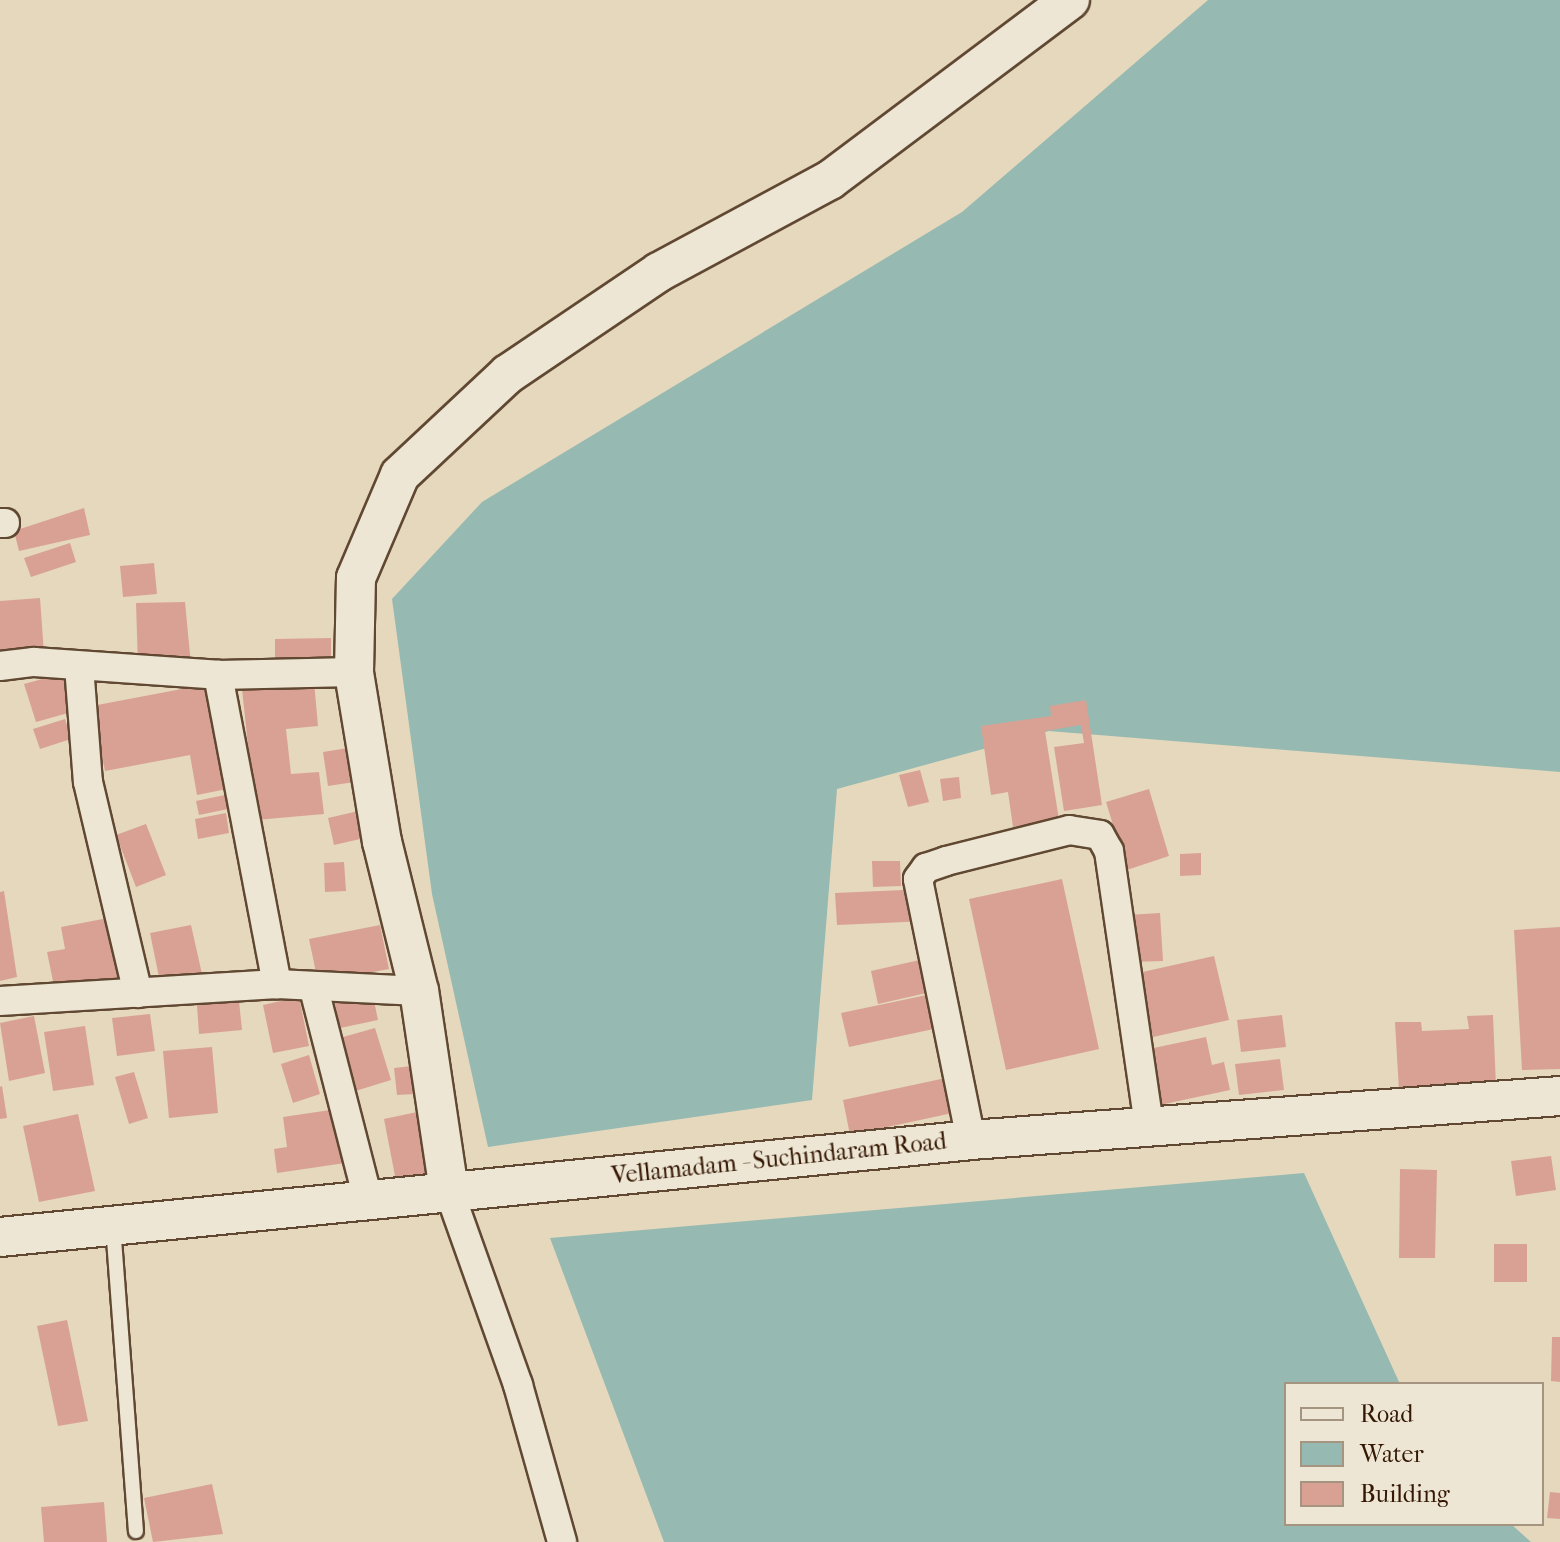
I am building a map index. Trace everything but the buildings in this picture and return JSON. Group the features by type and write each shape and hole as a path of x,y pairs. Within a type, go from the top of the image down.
{"main road":[{"path":"449,1191 419,991 382,842 354,672 356,578 374,529 400,475 508,374 659,272 830,180 1070,0"},
{"name":"Vellamadam - Suchindaram Road","path":"0,1237 971,1140 1560,1096"}],"street":[{"path":"0,666 79,666 218,675 354,672"},
{"path":"79,666 88,782 138,993"},
{"path":"218,675 277,984"},
{"path":"971,1140 918,879 926,868 946,861 1069,830 1100,835 1109,851 1149,1126"},
{"path":"0,1001 277,984 314,989 419,991"},
{"path":"314,989 368,1199"},
{"path":"449,1191 518,1385 562,1542"}],"lane":[{"path":"113,1226 136,1531"}],"water":[{"path":"1208,0 1560,0 1560,772 1049,731 837,789 812,1100 488,1147 432,894 392,599 482,502 962,212"},
{"path":"1304,1173 1399,1382 1284,1382 1284,1526 1513,1526 1531,1542 664,1542 550,1238"}]}
